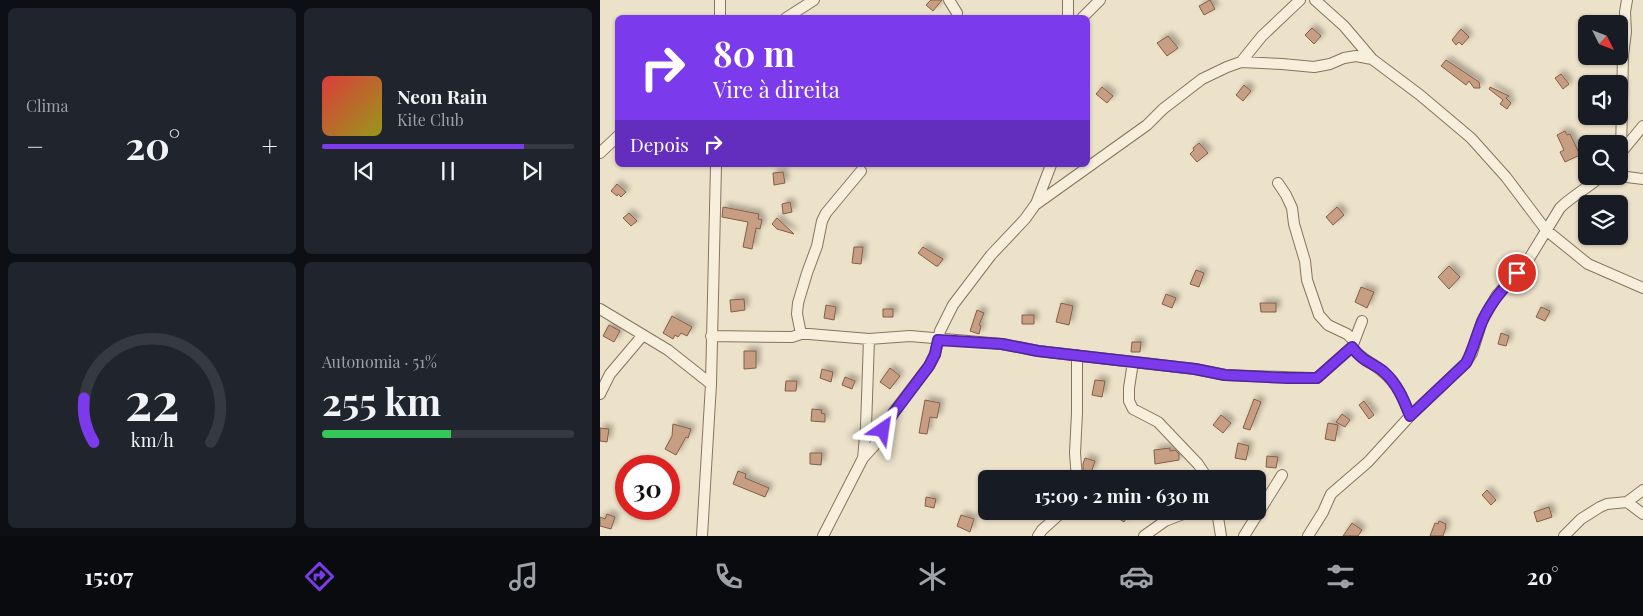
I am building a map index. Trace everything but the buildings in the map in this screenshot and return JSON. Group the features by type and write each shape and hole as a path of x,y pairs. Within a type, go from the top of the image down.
{"street":[{"path":"720,0 720,15"},
{"path":"791,15 814,0"},
{"path":"949,0 957,13"},
{"path":"1068,0 1068,15"},
{"path":"1085,15 1100,0"},
{"path":"1241,62 1262,36 1300,0"},
{"path":"1315,0 1344,26 1372,59 1420,95 1471,138 1506,177 1546,230 1588,264 1643,288"},
{"path":"1620,135 1622,65 1627,0"},
{"path":"1090,166 1147,125 1163,109 1202,79 1241,62 1314,68 1356,56 1372,59"},
{"path":"1628,144 1643,126"},
{"path":"600,153 615,139"},
{"path":"702,536 711,384 716,167"},
{"path":"1036,205 1049,167"},
{"path":"823,536 863,458 874,446 893,414 929,366 935,354 940,331 953,304 991,254 1036,205 1089,167"},
{"path":"801,334 797,314 798,303 817,246 822,221 826,213 861,170"},
{"path":"1628,177 1643,179"},
{"path":"1278,183 1292,208 1294,224 1305,261 1307,280 1319,315 1328,324 1347,334 1358,355 1389,377 1403,399 1410,416"},
{"path":"1308,536 1323,512 1331,494 1368,462 1410,416 1466,363 1472,353 1482,321 1498,295 1527,262 1538,247 1546,230 1567,201 1591,185"},
{"path":"600,308 668,350 711,384"},
{"path":"711,336 792,337 801,334 869,338 910,336 938,340 1002,344 1195,369 1225,375 1317,378 1353,344 1362,321"},
{"path":"600,394 610,374 643,335"},
{"path":"863,458 869,338"},
{"path":"1076,470 1077,355"},
{"path":"1133,362 1129,388 1133,409 1158,422 1202,470"},
{"path":"1244,536 1282,475"},
{"path":"1564,536 1581,518 1607,504 1627,502 1643,490"},
{"path":"1627,502 1643,514"},
{"path":"1038,536 1053,520"},
{"path":"1144,536 1168,520"},
{"path":"1219,520 1221,536"}],"route":[{"path":"883,430 929,366 935,354 938,340 1002,344 1038,351 1195,369 1225,375 1287,378 1317,378 1352,347 1369,364 1389,377 1396,386 1410,416 1466,363 1472,353 1482,321 1498,295 1517,273"}]}
